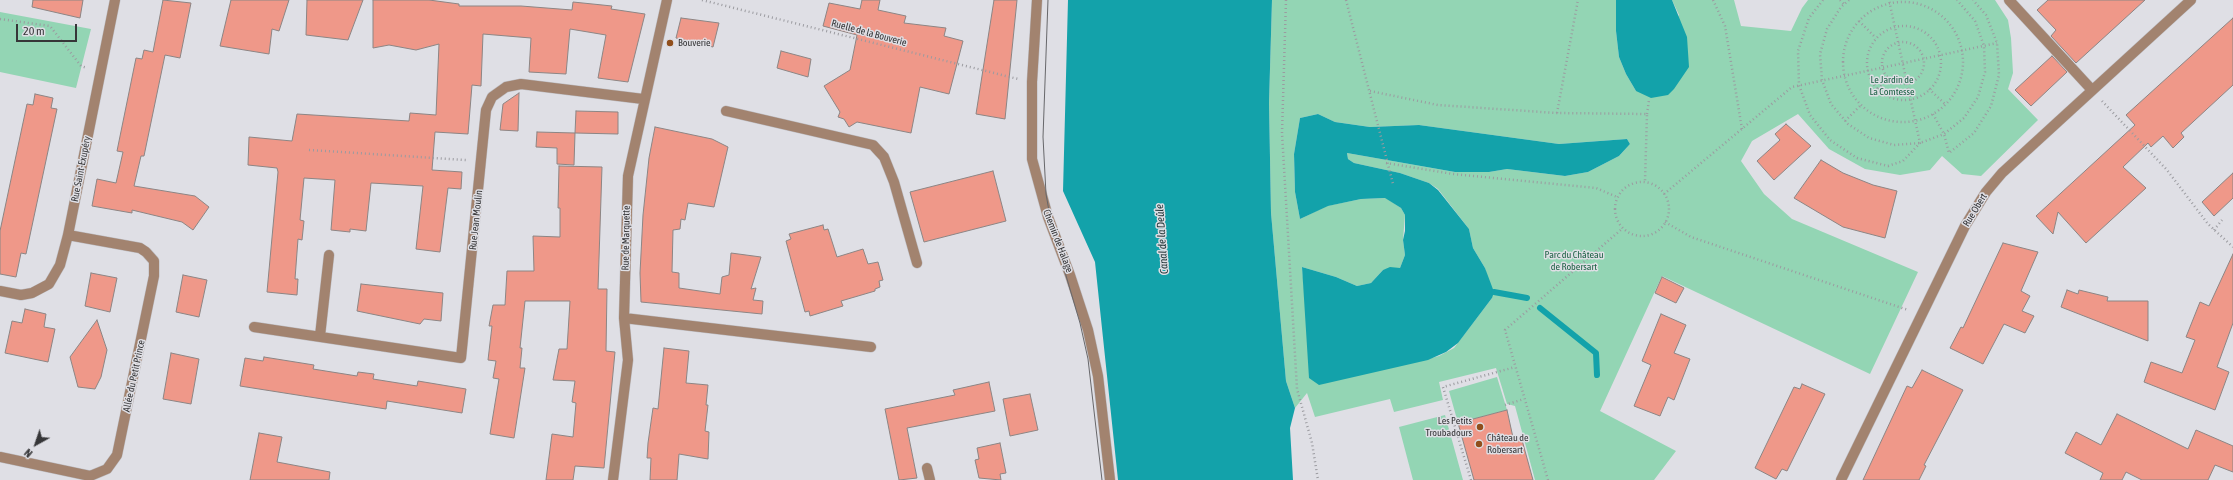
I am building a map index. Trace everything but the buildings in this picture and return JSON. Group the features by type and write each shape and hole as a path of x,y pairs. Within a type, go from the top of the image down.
{"street":[{"name":"Rue Saint-Exupéry","path":"0,291 26,294 49,284 60,265 68,235 115,0"},
{"name":"Rue de Marquette","path":"613,480 627,365 624,318 628,176 666,0"},
{"name":"Chemin de Halage","path":"1038,0 1032,82 1031,150 1034,170 1088,330 1098,376 1110,480"},
{"path":"2009,0 2092,90"},
{"name":"Rue Obert","path":"1842,480 1965,226 1990,186 2002,173 2191,0"},
{"name":"Rue Jean Moulin","path":"254,327 461,358 486,110 492,97 506,87 521,84 644,99"},
{"path":"726,111 873,145 884,157 894,182 917,263"},
{"name":"Allée du Petit Prince","path":"0,457 90,476 107,469 117,455 154,276 154,261 140,248 68,235"},
{"path":"320,336 329,255"},
{"path":"624,318 871,347"},
{"path":"927,468 930,480"}],"path":[{"name":"Ruelle de la Bouverie","path":"702,0 1032,82"},
{"path":"1286,0 1282,133 1297,389 1312,443 1318,480"},
{"path":"1346,0 1370,91 1377,127 1393,184"},
{"path":"1557,113 1578,0"},
{"path":"1713,0 1725,26 1742,130"},
{"path":"1823,0 1809,18 1798,51 1799,85 1810,115 1830,140 1857,158 1888,166 1904,161 1920,144"},
{"path":"1840,0 1844,4"},
{"path":"1849,0 1844,4 1827,29 1820,54 1822,80 1831,104 1845,121 1869,138 1894,145 1920,144 1944,134 1964,118 1978,97 1985,72 1984,46 1975,21 1957,0"},
{"path":"1889,0 1920,144"},
{"path":"1933,114 1944,134 1949,153 1974,133 1991,106 1999,75 1997,43 1986,15 1973,0"},
{"path":"1904,2 1916,3 1938,13 1950,24 1963,50 1961,77 1956,91 1946,105 1933,114 1915,121 1888,121 1860,106 1846,82 1843,57 1845,44 1859,21 1868,13 1890,5 1904,2"},
{"path":"0,18 50,26 81,66 100,73"},
{"path":"1859,21 1876,38"},
{"path":"1895,27 1913,27 1928,35 1936,44 1940,55 1940,67 1937,78 1930,89 1922,95 1911,99 1894,98 1878,89 1872,81 1868,70 1868,54 1876,38 1885,31 1895,27"},
{"path":"1899,43 1905,43 1917,48 1923,59 1922,72 1919,77 1907,84 1894,82 1888,78 1883,67 1884,55 1893,45 1899,43"},
{"path":"1664,194 1792,87 1997,43"},
{"path":"1878,89 1888,78"},
{"path":"1930,89 1946,105"},
{"path":"2092,90 2167,170 2214,230 2233,247"},
{"path":"1370,91 1438,105 1557,113 1647,114"},
{"path":"1645,181 1647,114 1649,100"},
{"path":"1845,121 1860,106"},
{"path":"309,150 482,161"},
{"path":"1386,162 1453,174 1596,188 1617,197"},
{"path":"1645,181 1654,184 1664,194 1669,205 1669,214 1659,230 1641,236 1631,234 1617,221 1614,211 1617,197 1626,186 1635,182 1645,181"},
{"path":"2214,230 2222,220"},
{"path":"1665,222 1691,237 1902,307 1921,316"},
{"path":"1548,480 1505,330 1623,228"},
{"path":"1471,480 1443,387 1515,367"},
{"path":"1505,405 1524,399"},
{"path":"1452,417 1456,416"}],"green space":[{"name":"Parc du Château de Robersart","path":"1272,0 1616,0 1616,31 1619,57 1626,74 1636,91 1679,15 1672,0 1734,0 1741,26 1791,31 1802,8 1808,0 1995,0 2008,20 2011,38 2013,73 2008,89 2038,120 1981,176 1962,174 1942,156 1930,170 1900,175 1865,169 1829,149 1798,114 1752,141 1741,161 1764,194 1792,219 1918,272 1870,374 1662,276 1600,411 1676,451 1654,480 1535,480 1515,406 1507,404 1496,368 1439,382 1443,400 1394,412 1390,399 1315,417 1307,393 1295,408 1286,381 1271,213 1269,103","holes":["1318,114 1335,122 1370,127 1419,125 1559,144 1627,139 1630,144 1619,156 1588,172 1565,176 1507,169 1489,172 1455,172 1347,153 1348,159 1354,163 1400,173 1429,183 1438,189 1469,229 1473,248 1485,268 1492,298 1454,348 1439,356 1417,362 1306,310 1302,267 1336,277 1357,286 1371,283 1383,270 1400,268 1405,255 1403,240 1405,215 1401,208 1386,198 1361,199 1327,206 1300,219 1295,192 1294,154 1300,118"]},
{"path":"0,12 91,29 76,88 0,72"},
{"path":"1497,377 1507,410 1458,423 1449,391"},
{"path":"1445,415 1463,480 1413,480 1399,427"}],"water":[{"name":"Canal de la Deûle","path":"1068,0 1272,0 1269,103 1271,213 1286,381 1295,408 1290,428 1293,480 1118,480 1095,262 1063,191"},
{"path":"1616,0 1672,0 1687,37 1689,67 1668,95 1651,98 1636,91 1626,74 1619,57 1616,31"},
{"path":"1318,114 1335,122 1370,127 1419,125 1559,144 1627,139 1630,144 1619,156 1588,172 1565,176 1507,169 1489,172 1455,172 1347,153 1348,159 1354,163 1400,173 1429,183 1438,190 1469,229 1473,248 1485,268 1494,292 1492,298 1458,343 1446,352 1428,360 1319,385 1309,378 1302,267 1336,277 1357,286 1371,283 1383,270 1390,267 1400,268 1405,255 1403,240 1405,231 1405,215 1401,208 1385,198 1361,199 1328,206 1300,219 1295,192 1294,154 1300,118"}],"waterway":[{"path":"1494,292 1527,298"},
{"path":"1540,308 1596,353 1597,375"}],"tram line":[{"path":"1048,0 1043,137 1046,194 1052,228 1080,323 1088,359 1102,480"}],"place":[{"name":"Bouverie","path":"670,43"},
{"name":"Les Petits Troubadours","path":"1480,427"},
{"name":"Château de Robersart","path":"1479,444"}],"park label":[{"name":"Le Jardin de La Comtesse","path":"1892,86"}]}
